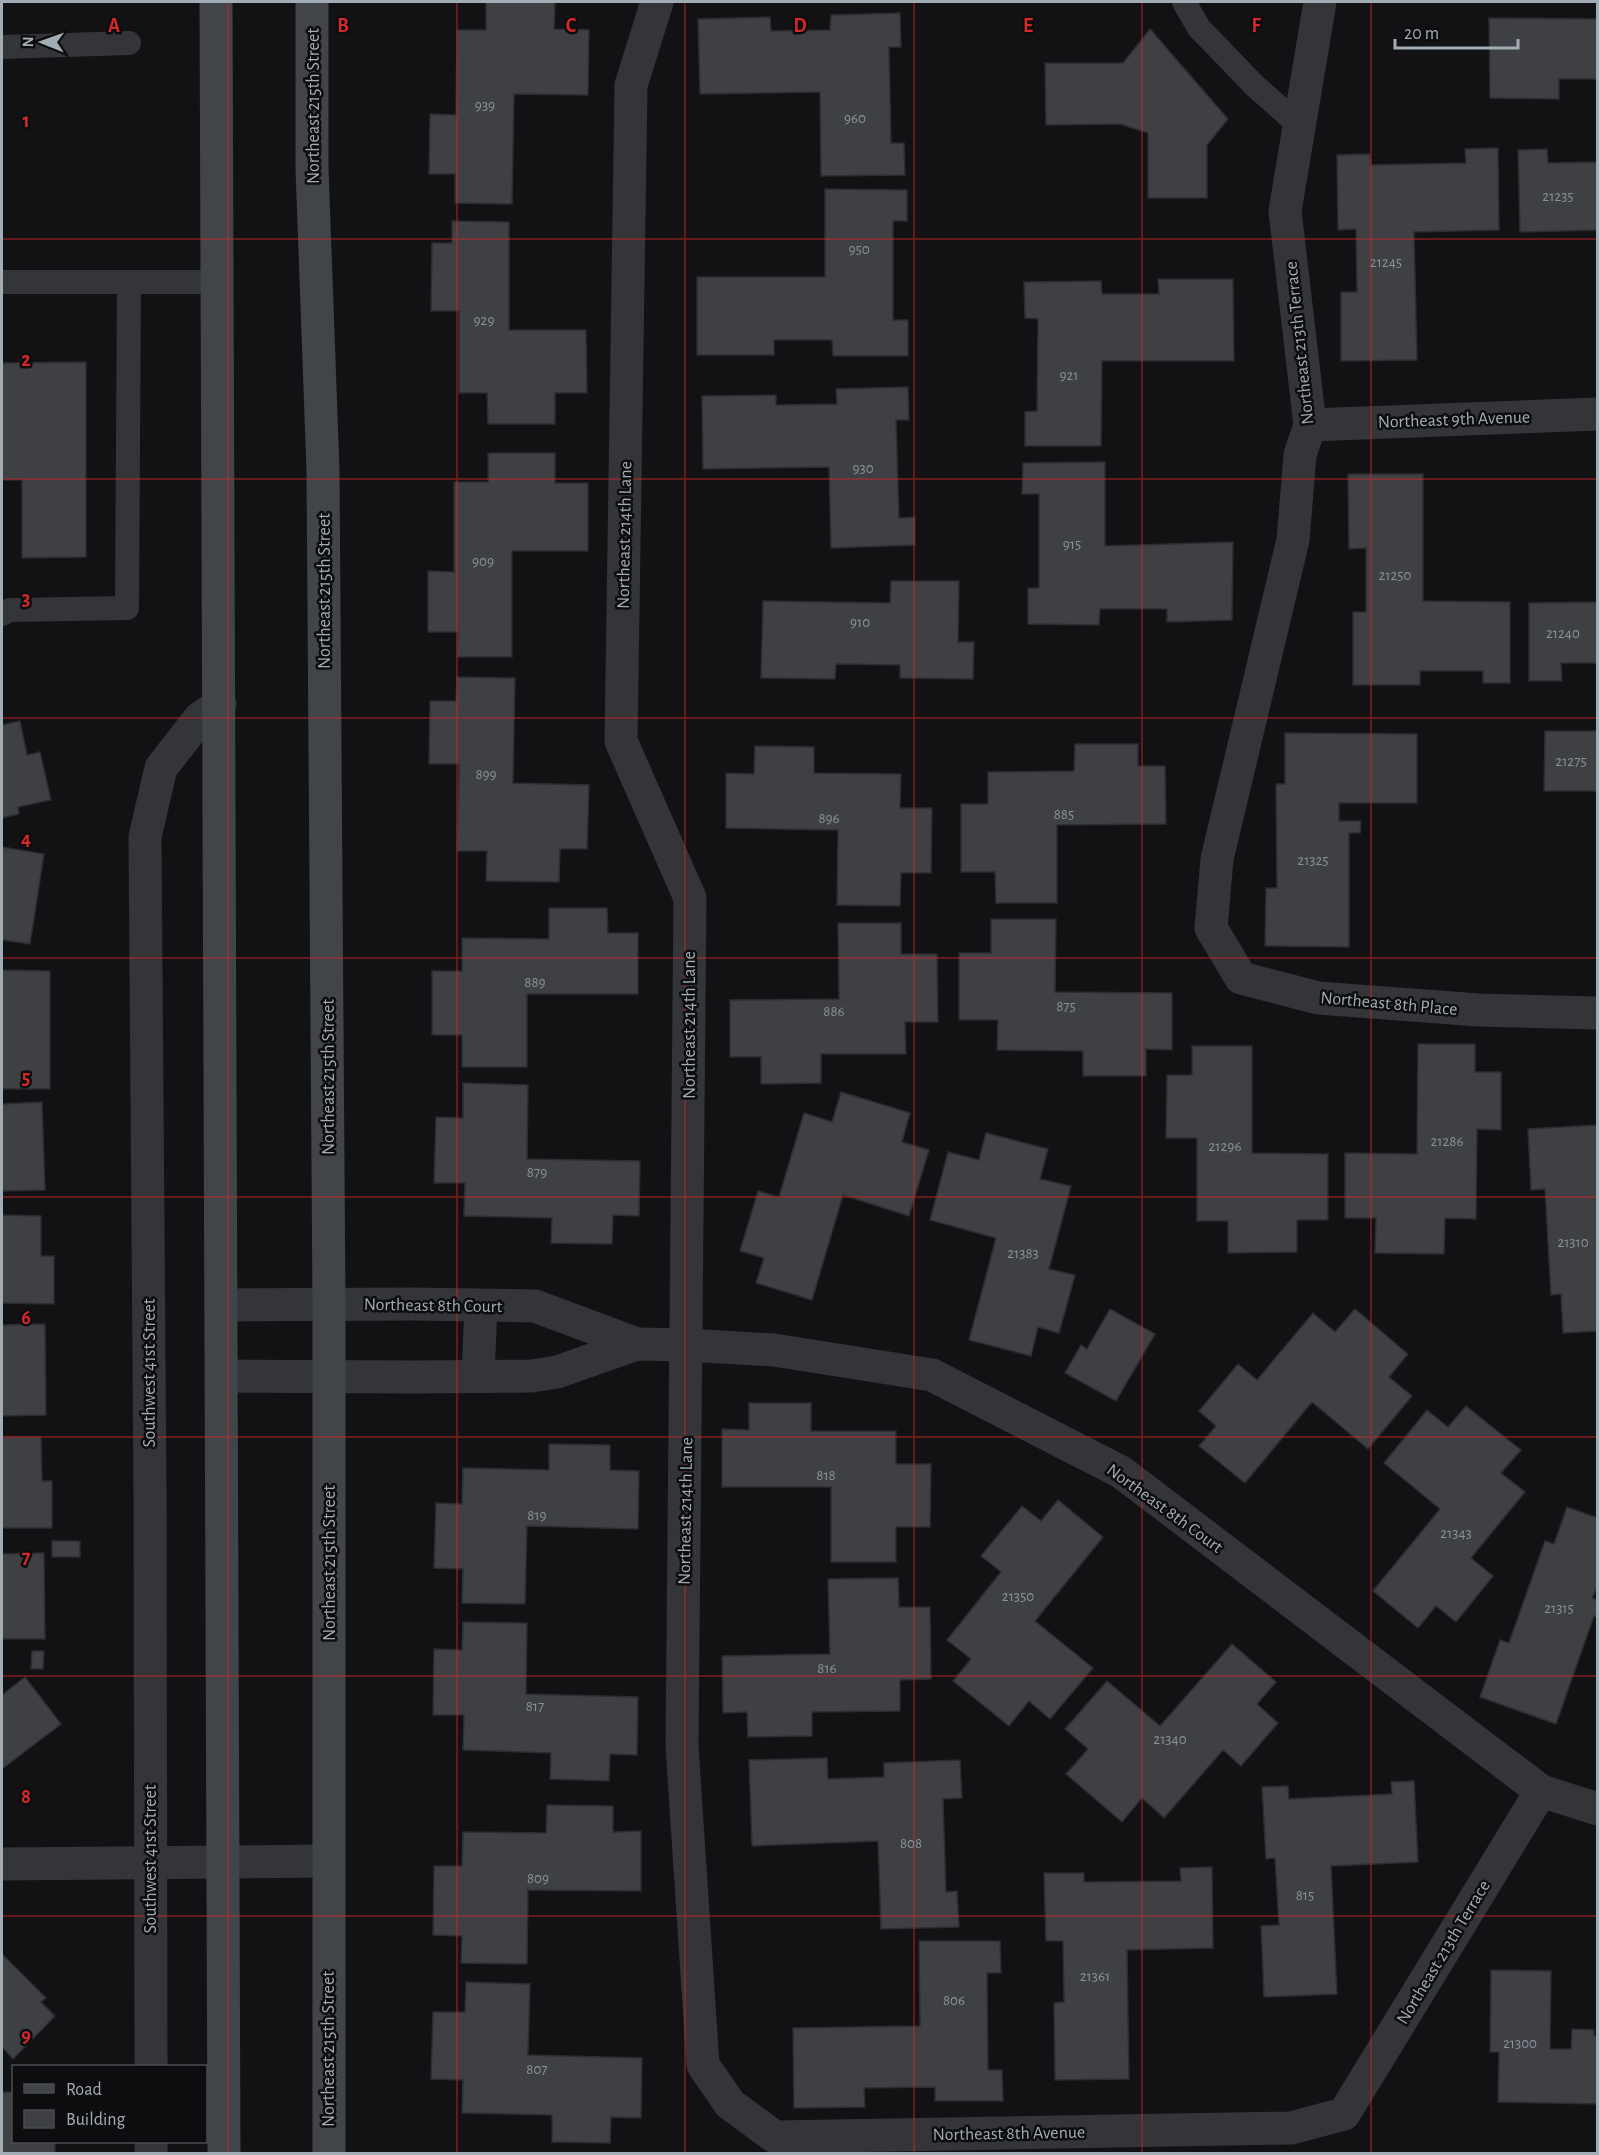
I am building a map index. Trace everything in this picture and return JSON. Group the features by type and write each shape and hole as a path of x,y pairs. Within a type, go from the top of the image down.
{"street":[{"path":"216,2 224,2154"},
{"name":"Northeast 215th Street","path":"312,2 312,169 323,470 329,1305 328,2154"},
{"name":"Northeast 214th Lane","path":"657,2 631,85 621,741 690,898 682,1746 702,2066"},
{"name":"Northeast 213th Terrace","path":"1211,928 1217,859 1293,540 1300,455 1310,425 1285,212 1320,2"},
{"name":"Northeast 9th Avenue","path":"1310,425 1598,414"},
{"name":"Southwest 41st Street","path":"151,2065 150,1491 145,837 161,768 200,718 219,704"},
{"name":"Northeast 8th Place","path":"1211,928 1241,978 1318,998 1479,1010 1598,1013"},
{"name":"Northeast 8th Court","path":"222,1305 535,1306 637,1344 774,1350 932,1375 1121,1472 1541,1791 1598,1809"},
{"path":"478,1376 481,1306"},
{"name":"Northeast 8th Court","path":"222,1376 532,1376 557,1372 637,1344"},
{"name":"Northeast 213th Terrace","path":"1344,2114 1541,1791"},
{"path":"2,1864 328,1862"},
{"name":"Northeast 8th Avenue","path":"702,2066 730,2104 775,2137 1291,2128 1344,2114"}],"lane":[{"path":"1184,2 1199,28 1255,86 1299,125"},
{"path":"2,47 129,43"},
{"path":"2,282 217,282"},
{"path":"2,614 10,610 127,608 129,282"}],"building":[{"path":"486,2 555,2 554,29 589,30 588,95 514,94 512,204 455,203 455,174 429,174 430,114 456,115 457,30 486,30"},
{"path":"900,13 901,47 889,47 891,143 904,143 905,175 821,176 820,92 700,94 698,19 770,17 771,31 830,30 831,15"},
{"path":"1489,18 1598,19 1598,79 1559,79 1559,99 1490,98"},
{"path":"1150,29 1228,119 1207,145 1207,198 1148,198 1148,133 1120,124 1046,125 1045,63 1123,63"},
{"path":"1498,148 1499,230 1414,232 1417,360 1341,361 1341,292 1357,292 1356,229 1338,230 1337,155 1370,154 1371,165 1466,163 1465,149"},
{"path":"1547,149 1548,163 1598,162 1598,230 1520,232 1518,150"},
{"path":"825,189 907,190 907,221 893,221 893,320 908,320 908,356 833,356 832,340 774,340 774,355 697,355 697,277 825,277"},
{"path":"452,221 509,222 509,330 586,330 587,393 555,393 555,424 488,424 487,393 459,393 459,311 431,311 432,243 452,243"},
{"path":"1158,279 1233,279 1234,361 1102,361 1101,446 1025,446 1025,412 1037,411 1038,319 1025,318 1024,282 1101,281 1102,294 1159,294"},
{"path":"86,362 86,557 22,558 22,480 2,480 2,363"},
{"path":"908,387 909,420 896,420 899,518 915,517 915,545 831,548 829,467 703,469 702,396 776,395 776,405 837,404 836,389"},
{"path":"488,453 555,453 555,483 588,483 588,551 512,551 512,657 457,657 458,632 428,632 428,571 454,572 454,482 488,482"},
{"path":"1105,462 1105,546 1233,542 1232,620 1167,622 1167,609 1100,609 1099,625 1028,624 1028,588 1039,588 1039,494 1022,494 1023,463"},
{"path":"1348,474 1423,474 1423,601 1510,602 1510,683 1483,683 1483,671 1420,671 1420,685 1353,685 1353,612 1366,612 1366,548 1349,549"},
{"path":"891,581 959,581 958,642 974,642 973,679 900,678 900,665 836,664 835,679 761,678 763,601 890,603"},
{"path":"1598,602 1598,663 1561,663 1562,681 1529,681 1529,603"},
{"path":"457,677 515,678 513,783 589,785 587,849 560,849 559,882 486,881 487,851 457,851 459,764 429,764 430,701 456,701"},
{"path":"20,721 27,755 40,752 51,800 18,807 19,814 2,818 2,725"},
{"path":"1545,731 1598,731 1598,791 1544,791"},
{"path":"1285,733 1417,734 1417,803 1339,803 1339,821 1361,821 1360,833 1349,833 1349,947 1265,946 1266,888 1277,888 1276,784 1285,784"},
{"path":"1075,744 1138,744 1138,766 1165,766 1166,824 1057,825 1057,903 996,903 995,872 961,872 961,804 988,804 988,772 1074,771"},
{"path":"755,746 814,747 814,773 901,774 900,808 932,808 931,873 901,873 900,906 837,905 838,830 726,828 726,773 754,774"},
{"path":"2,847 44,854 30,944 2,940"},
{"path":"549,908 607,908 608,933 638,933 638,994 527,994 527,1067 462,1067 462,1035 432,1035 432,971 462,971 462,938 549,939"},
{"path":"991,919 1056,919 1055,992 1172,993 1172,1050 1146,1049 1146,1076 1083,1076 1083,1051 997,1050 998,1020 959,1020 959,953 991,953"},
{"path":"838,923 901,923 901,954 937,954 938,1022 905,1022 906,1054 821,1054 821,1083 761,1084 761,1057 730,1057 730,1000 839,999"},
{"path":"2,970 50,971 50,1089 2,1089"},
{"path":"1418,1044 1475,1044 1475,1072 1501,1072 1501,1130 1477,1129 1476,1219 1445,1218 1444,1254 1375,1253 1376,1218 1345,1218 1345,1153 1417,1154"},
{"path":"1192,1046 1252,1046 1252,1153 1328,1154 1328,1220 1297,1220 1297,1252 1228,1253 1228,1221 1197,1221 1197,1138 1166,1138 1167,1075 1192,1075"},
{"path":"463,1083 528,1085 527,1159 640,1161 639,1216 613,1215 612,1244 551,1243 552,1218 464,1216 465,1183 434,1183 436,1117 463,1118"},
{"path":"841,1092 910,1113 902,1142 929,1150 909,1216 843,1195 812,1300 756,1283 764,1258 740,1251 758,1191 779,1197 804,1113 832,1122"},
{"path":"42,1102 45,1190 2,1191 2,1104"},
{"path":"1598,1125 1598,1331 1563,1333 1561,1294 1551,1295 1545,1189 1531,1190 1528,1129"},
{"path":"986,1133 1048,1149 1040,1179 1071,1186 1049,1269 1075,1275 1059,1333 1038,1327 1031,1356 969,1340 996,1238 930,1220 948,1152 979,1160"},
{"path":"2,1215 41,1216 41,1256 54,1256 54,1304 2,1303"},
{"path":"1110,1309 1155,1334 1116,1401 1065,1373 1081,1345 1087,1349"},
{"path":"1355,1309 1408,1354 1389,1377 1412,1396 1368,1449 1312,1402 1245,1483 1199,1446 1216,1426 1199,1411 1238,1364 1257,1380 1313,1313 1335,1332"},
{"path":"45,1324 46,1415 2,1416 2,1325"},
{"path":"749,1403 811,1403 811,1431 896,1431 896,1464 931,1464 930,1527 896,1527 896,1562 831,1562 831,1487 722,1487 722,1429 749,1430"},
{"path":"1466,1406 1521,1450 1501,1473 1525,1492 1471,1558 1493,1576 1456,1622 1436,1606 1418,1628 1373,1591 1440,1509 1384,1463 1427,1410 1448,1427"},
{"path":"2,1437 41,1437 42,1481 52,1481 52,1528 2,1528"},
{"path":"549,1444 610,1445 610,1470 639,1471 638,1529 527,1526 525,1604 462,1603 463,1569 434,1568 436,1503 462,1504 463,1468 549,1470"},
{"path":"1058,1500 1103,1537 1035,1621 1093,1668 1050,1719 1029,1701 1009,1726 953,1681 971,1659 947,1640 1001,1572 981,1556 1022,1506 1041,1521"},
{"path":"1567,1507 1598,1518 1598,1585 1592,1598 1598,1600 1598,1617 1594,1616 1556,1724 1480,1697 1500,1640 1509,1643 1545,1541 1554,1544"},
{"path":"52,1541 80,1541 80,1557 52,1557"},
{"path":"44,1553 45,1639 2,1639 2,1554"},
{"path":"898,1578 899,1607 930,1607 931,1679 900,1680 900,1711 812,1712 812,1736 748,1737 747,1712 723,1713 722,1656 830,1654 828,1579"},
{"path":"463,1622 527,1623 526,1694 638,1697 637,1755 610,1754 609,1781 550,1779 551,1753 463,1750 464,1715 433,1715 434,1649 462,1650"},
{"path":"1232,1644 1276,1682 1257,1704 1278,1723 1241,1766 1223,1750 1164,1818 1142,1798 1122,1822 1066,1774 1088,1749 1065,1729 1107,1681 1160,1726"},
{"path":"32,1651 44,1651 43,1669 31,1669"},
{"path":"25,1677 61,1724 2,1769 2,1695"},
{"path":"827,1758 828,1779 884,1777 884,1763 960,1760 962,1798 943,1799 946,1892 957,1891 959,1927 881,1929 878,1841 752,1846 749,1760"},
{"path":"1414,1781 1418,1862 1331,1866 1337,1994 1264,1997 1261,1926 1279,1925 1275,1858 1266,1859 1262,1787 1288,1786 1289,1799 1392,1794 1391,1782"},
{"path":"547,1805 613,1806 613,1832 641,1831 641,1891 528,1890 527,1964 461,1963 462,1936 433,1935 434,1866 462,1866 463,1832 546,1833"},
{"path":"1212,1867 1213,1948 1127,1950 1129,2079 1055,2080 1054,2003 1064,2002 1063,1941 1046,1941 1044,1873 1084,1873 1084,1882 1181,1881 1180,1868"},
{"path":"919,1941 1000,1941 1001,1973 987,1973 988,2070 1002,2070 1003,2101 935,2101 935,2087 864,2088 865,2107 794,2108 793,2028 920,2026"},
{"path":"2,1954 46,1998 41,2002 55,2016 13,2059 2,2047"},
{"path":"1491,1970 1551,1971 1550,2049 1571,2049 1572,2029 1594,2030 1594,2036 1598,2036 1598,2104 1498,2102 1499,2052 1490,2052"},
{"path":"466,1982 530,1984 528,2055 642,2058 641,2118 611,2117 610,2143 552,2142 552,2115 462,2113 463,2080 431,2079 433,2012 465,2012"},
{"path":"2,2092 12,2092 12,2143 55,2143 55,2154 2,2154"}]}
